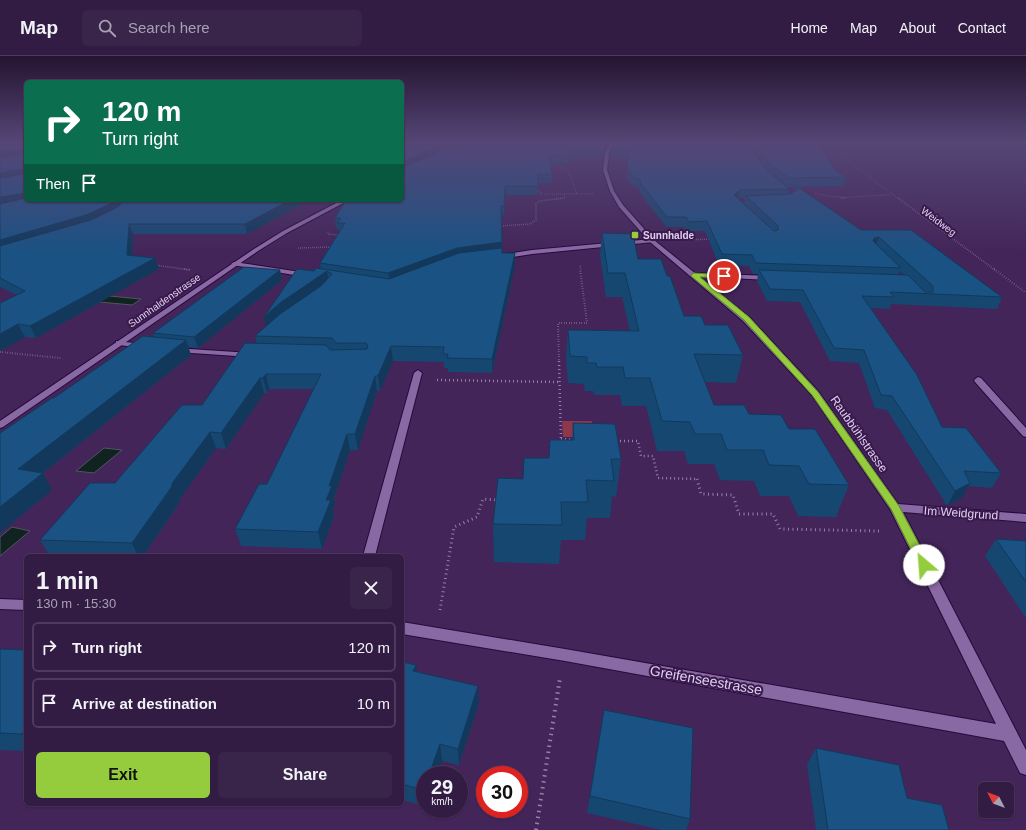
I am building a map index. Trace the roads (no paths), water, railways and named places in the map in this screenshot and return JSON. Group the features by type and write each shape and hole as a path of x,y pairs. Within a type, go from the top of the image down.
{"street":[{"name":"Raubbühlstrasse","path":"608,179 612,191 621,206 652,241 746,319 815,393 895,508 1026,767"},
{"name":"Sunnhaldenstrasse","path":"0,425 234,264 285,232 342,202"},
{"path":"492,258 564,248 652,241"},
{"path":"234,264 313,276"},
{"path":"694,275 780,278"},
{"path":"120,343 149,346"},
{"path":"247,355 257,346"},
{"path":"171,349 207,353 262,356"},
{"path":"370,554 418,373"},
{"path":"978,380 1026,434"},
{"name":"Im Weidgrund","path":"895,508 1026,518"},
{"path":"0,604 24,605"},
{"name":"Greifenseestrasse","path":"404,628 1010,734"}],"place":[{"name":"Sunnhalde","path":"635,235"}]}
